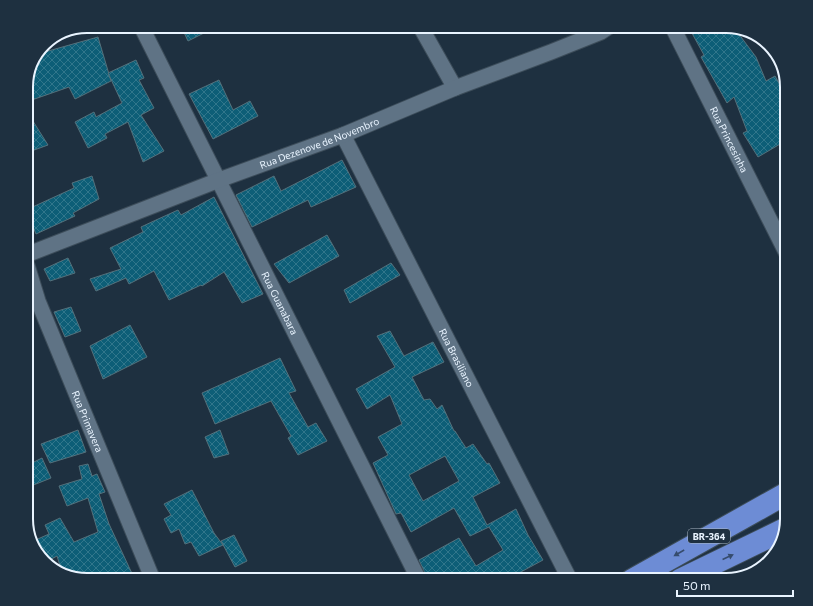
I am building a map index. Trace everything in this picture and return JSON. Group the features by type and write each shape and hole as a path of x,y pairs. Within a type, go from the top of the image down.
{"highway":[{"name":"BR-364","path":"644,573 780,497"},
{"path":"753,512 750,524 752,530 764,540"},
{"name":"BR-364","path":"695,573 778,533"}],"street":[{"name":"Rua Guanabara","path":"145,33 416,573"},
{"path":"424,33 455,88"},
{"name":"Rua Dezenove de Novembro","path":"33,253 219,180 343,135 455,88 551,52 594,33"},
{"name":"Rua Princesinha","path":"676,33 780,240"},
{"name":"Rua Brasiliano","path":"343,135 566,573"},
{"name":"Rua Primavera","path":"33,285 38,301 150,573"}],"building":[{"path":"184,33 204,33 188,41"},
{"path":"692,33 733,33 739,35 756,57 766,81 775,76 780,85 780,144 758,157 743,133 747,131 734,97 727,103 701,57 704,55"},
{"path":"98,37 111,81 75,99 69,87 33,100 33,83 35,73 46,52"},
{"path":"136,60 144,78 139,80 154,108 141,115 164,151 143,162 128,122 105,134 107,138 88,148 75,122 94,112 96,117 122,103 108,73"},
{"path":"219,80 233,110 250,101 258,116 213,139 189,94"},
{"path":"33,121 48,145 33,150"},
{"path":"342,160 356,187 311,207 308,200 252,227 236,195 274,176 281,191"},
{"path":"92,176 99,199 73,213 75,216 36,234 33,227 33,207 74,188 72,183"},
{"path":"214,197 263,294 242,303 224,272 202,286 201,285 169,300 154,271 129,284 126,278 96,291 90,279 121,269 110,248 143,232 141,227 178,210 181,215"},
{"path":"327,235 339,256 289,283 274,264"},
{"path":"68,258 75,273 50,281 44,269"},
{"path":"391,263 400,275 350,303 344,290"},
{"path":"71,307 81,331 65,337 54,312"},
{"path":"130,325 147,357 103,379 90,346"},
{"path":"390,331 404,356 433,342 444,362 412,377 424,400 430,399 437,409 442,405 454,431 466,448 473,444 487,464 489,463 500,483 473,497 487,525 516,509 528,535 543,560 519,573 425,573 419,560 459,538 476,566 503,550 489,527 470,536 454,508 411,532 401,513 396,514 373,463 388,455 378,437 402,424 390,395 367,409 356,389 395,367 377,336","holes":["445,456 459,481 423,501 409,475"]},
{"path":"280,358 296,391 289,393 308,427 316,423 327,441 298,455 288,438 291,436 271,401 215,424 202,393"},
{"path":"78,430 86,452 50,463 41,444"},
{"path":"220,430 229,454 214,458 205,437"},
{"path":"42,458 51,478 33,485 33,462"},
{"path":"88,464 92,476 97,474 105,492 99,494 109,524 132,573 80,573 60,565 57,556 51,559 40,546 37,539 49,534 45,525 60,518 74,542 98,532 88,498 67,506 59,486 82,479 79,466"},
{"path":"192,490 214,533 223,545 199,556 191,542 185,544 179,529 171,533 164,519 171,515 164,504"},
{"path":"234,535 247,561 235,567 221,541"}]}
